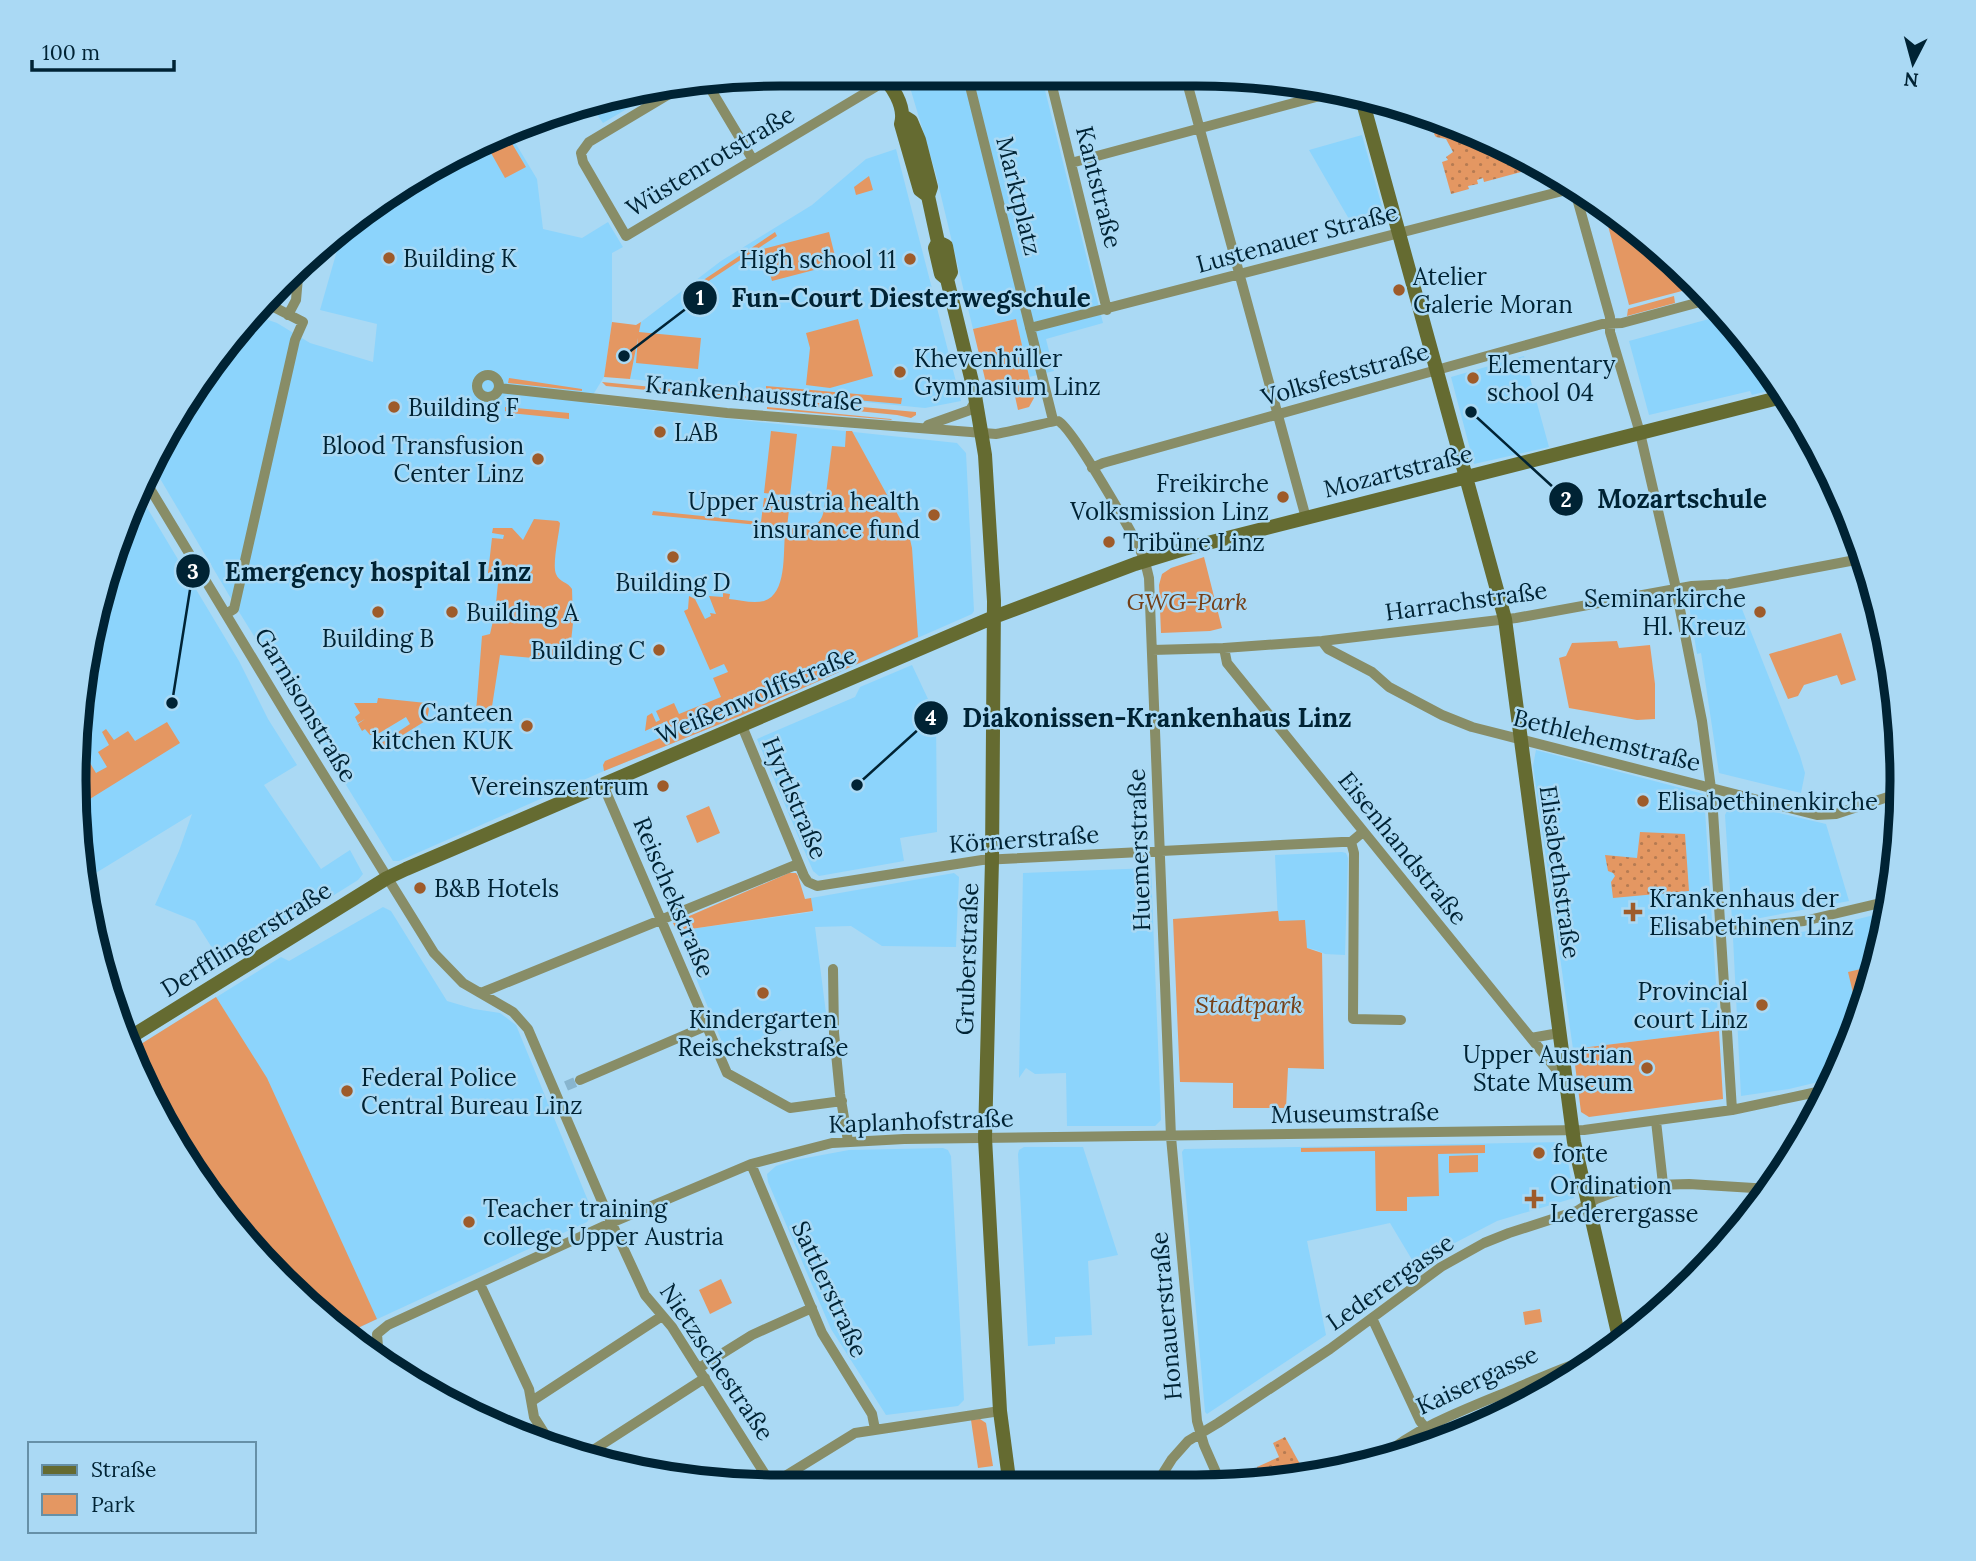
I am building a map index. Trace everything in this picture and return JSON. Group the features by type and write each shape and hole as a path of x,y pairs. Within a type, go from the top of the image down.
{"main road":[{"name":"Gruberstraße","path":"891,86 903,116 911,121 919,140 931,187 928,197 938,242 935,248 942,274 947,279 976,400 985,455 994,617 992,860 985,1138 999,1411 1008,1475"},
{"name":"Elisabethstraße","path":"1364,107 1505,619 1572,1131"},
{"name":"Mozartstraße","path":"1145,561 1775,399"},
{"name":"Weißenwolffstraße","path":"387,878 994,617 1145,561"},
{"name":"Derfflingerstraße","path":"135,1035 387,878"},
{"path":"1572,1131 1618,1332"}],"street":[{"name":"Wüstenrotstraße","path":"667,96 583,148 581,159 626,236 869,86"},
{"name":"Marktplatz","path":"970,86 1030,328"},
{"name":"Kantstraße","path":"1052,86 1107,310"},
{"path":"1188,86 1306,518"},
{"path":"711,90 753,160"},
{"path":"1071,163 1317,97"},
{"name":"Lustenauer Straße","path":"1030,328 1560,190"},
{"path":"1579,202 1610,317 1610,332 1640,433 1676,589 1702,721 1711,788 1732,1110"},
{"path":"288,315 296,300 298,281"},
{"name":"Volksfeststraße","path":"1092,468 1602,324 1622,323 1699,302"},
{"path":"226,614 234,609 295,340 303,322 272,307"},
{"path":"1030,328 1053,420 1066,427 1145,561"},
{"name":"Krankenhausstraße","path":"499,388 708,411 981,433 1003,433 1031,428 1053,420"},
{"name":"Krankenhausstraße","path":"922,427 970,410 976,400"},
{"name":"Garnisonstraße","path":"150,489 387,878"},
{"name":"Harrachstraße","path":"1152,650 1322,641 1505,619 1676,589 1730,584 1854,560"},
{"name":"Huemerstraße","path":"1145,561 1149,578 1171,1137"},
{"name":"Bethlehemstraße","path":"1322,641 1328,649 1372,671 1389,687 1442,715 1472,727 1825,816 1890,796"},
{"name":"Eisenhandstraße","path":"1224,648 1227,663 1556,1069 1564,1071"},
{"name":"Hyrtlstraße","path":"741,726 804,876 812,885"},
{"name":"Reischekstraße","path":"603,785 727,1073 783,1107 797,1108 842,1101"},
{"path":"1363,832 1351,842 1354,853 1353,1019 1401,1020"},
{"name":"Körnerstraße","path":"812,885 823,886 992,860 1351,842"},
{"path":"481,993 799,864"},
{"name":"Nietzschestraße","path":"387,878 436,955 463,983 513,1012 524,1022 645,1295 672,1327 765,1475"},
{"path":"1720,930 1804,921 1879,903"},
{"path":"833,969 834,1033 848,1141"},
{"path":"580,1080 706,1026"},
{"path":"1531,1038 1559,1033"},
{"path":"554,1091 566,1086"},
{"name":"Museumstraße","path":"1171,1137 1572,1131 1732,1110 1814,1094"},
{"path":"1657,1121 1663,1184"},
{"name":"Kaplanhofstraße","path":"378,1346 377,1334 388,1325 612,1222 751,1164 790,1152 848,1141 1171,1137"},
{"name":"Honauerstraße","path":"1171,1137 1200,1432 1217,1475"},
{"name":"Sattlerstraße","path":"751,1164 812,1308 830,1346 872,1414 874,1429"},
{"name":"Lederergasse","path":"1162,1475 1181,1447 1200,1432 1321,1355 1441,1267 1474,1248 1505,1234 1577,1211 1615,1192 1663,1184 1758,1188"},
{"path":"481,1284 529,1389 534,1417 544,1433"},
{"path":"593,1450 752,1335 812,1308"},
{"path":"532,1401 662,1316"},
{"path":"1372,1318 1420,1421 1430,1434"},
{"name":"Kaisergasse","path":"1398,1445 1457,1410 1570,1365"},
{"path":"788,1475 847,1436 874,1429 999,1411"}],"shaded area":[{"path":"910,86 1044,86 1103,323 1046,339 1054,371 1029,377 1016,319 973,329 935,171"},
{"path":"628,103 630,107 603,123 594,111"},
{"path":"1362,135 1383,210 1349,219 1309,150"},
{"path":"513,140 537,179 543,229 582,238 608,222 623,247 612,253 612,322 604,377 590,404 957,443 966,453 974,611 740,716 604,771 399,861 393,861 157,473 203,395 262,318 277,323 310,343 373,362 377,324 320,310 339,245 433,179 473,157"},
{"path":"896,149 961,401 925,408 630,379 641,322 721,261 812,205 866,159"},
{"path":"1714,318 1770,391 1752,395 1750,391 1649,415 1629,341"},
{"path":"1524,356 1549,447 1474,464 1451,377"},
{"path":"144,503 239,661 268,719 297,765 264,785 321,869 350,850 363,874 358,880 223,965 195,921 155,905 192,814 93,875 87,826 86,780 92,690 109,601"},
{"path":"1691,591 1738,599 1800,756 1805,773 1801,793 1719,773 1701,653 1697,654 1687,593"},
{"path":"912,665 936,716 937,832 900,838 904,861 819,876 813,871 757,739 855,697 860,687"},
{"name":"Krankenhaus der Elisabethinen Linz","path":"1536,750 1704,794 1719,1031 1573,1049 1533,766"},
{"path":"1736,803 1826,824 1849,901 1755,919 1732,920 1725,815 1729,807"},
{"path":"1346,853 1348,858 1345,955 1325,954 1307,948 1278,921 1275,855"},
{"path":"1151,868 1161,1120 1155,1126 1067,1126 1066,1073 1035,1074 1026,1068 1019,1078 1023,873"},
{"name":"Kindergarten Reischekstraße","path":"954,873 959,877 956,947 882,946 851,926 815,927 826,1013 726,1052 677,931 812,912 811,898"},
{"name":"Federal Police Central Bureau Linz","path":"383,907 391,911 447,1001 500,1013 516,1025 593,1213 587,1222 355,1329 322,1303 258,1239 229,1203 179,1128 157,1088 139,1045 281,957 289,961"},
{"path":"1874,915 1876,921 1867,960 1837,1046 1822,1081 1741,1096 1733,938 1811,931"},
{"path":"1565,1142 1574,1198 1497,1221 1449,1246 1417,1268 1390,1223 1307,1241 1326,1335 1207,1414 1205,1412 1182,1152 1184,1149"},
{"path":"1024,1147 1083,1147 1118,1255 1088,1261 1092,1335 1055,1337 1055,1344 1028,1346 1018,1154"},
{"path":"849,1150 948,1150 951,1156 964,1400 958,1406 886,1415 831,1329 768,1182 767,1174 776,1166 795,1160"}],"green space":[{"path":"1436,131 1503,157 1519,166 1521,172 1484,182 1483,178 1477,180 1478,184 1468,186 1469,189 1451,194 1442,162 1448,160 1446,157 1453,152 1446,139 1436,137"},
{"path":"511,141 526,167 505,178 489,150"},
{"path":"869,176 873,190 856,195 854,187"},
{"path":"1607,221 1654,258 1687,290 1629,305"},
{"path":"775,232 777,236 698,288 696,285"},
{"path":"829,232 837,264 772,281 763,249"},
{"path":"1674,296 1675,303 1627,316 1628,309"},
{"path":"858,319 873,376 830,388 806,385 810,348 806,333"},
{"path":"1016,319 1034,398 1029,407 1018,410 1011,378 986,383 973,329"},
{"path":"612,322 636,325 641,322 639,332 701,338 698,369 636,363 638,338 630,379 604,377"},
{"path":"509,378 582,389 582,391 508,383"},
{"path":"602,382 752,397 749,400 606,386"},
{"path":"766,386 902,398 901,404 766,392"},
{"path":"765,398 916,412 916,415 911,418 767,402"},
{"path":"505,407 569,413 569,419 510,413 505,411"},
{"path":"767,409 891,419 892,420"},
{"path":"771,431 797,434 790,496 764,493"},
{"path":"846,431 852,431 909,535 918,637 740,716 604,771 605,761 672,733 667,721 645,731 647,716 652,713 656,722 660,720 656,711 674,703 679,714 721,697 713,678 728,672 724,664 710,670 684,611 688,609 689,596 695,599 705,619 711,616 710,613 716,614 709,596 723,597 723,593 730,594 729,599 764,601 777,590 782,572 785,534 777,532 781,527 652,515 653,511 761,522 764,498 790,501 787,527 815,525 824,510 832,446 845,447"},
{"path":"534,519 560,523 555,570 559,579 572,589 573,623 569,660 500,655 491,713 476,712 482,636 490,634 496,608 508,608 508,604 496,603 498,583 494,582 495,576 488,573 492,538 503,539 504,535 492,533 493,528 512,528 523,540"},
{"name":"GWG-Park","path":"1204,557 1222,628 1161,633 1159,585 1162,574 1171,568"},
{"path":"1841,633 1856,680 1841,685 1837,675 1804,685 1798,696 1788,699 1769,654"},
{"path":"1617,641 1619,648 1650,645 1655,684 1655,719 1637,720 1569,708 1559,658 1566,656 1572,643"},
{"path":"378,698 426,703 429,709 427,720 377,751 375,747 410,724 406,717 376,735 370,735 365,729 362,731 358,724 365,719 358,723 355,717 360,713 354,703 377,703"},
{"path":"167,722 180,743 86,801 86,758 96,773 107,767 98,752 109,745 102,732 106,729 114,740 128,731 135,741"},
{"path":"709,806 720,833 697,843 686,816"},
{"path":"1640,832 1685,834 1689,891 1613,898 1611,882 1615,876 1608,871 1605,855 1637,858"},
{"path":"789,873 796,873 798,876 805,899 811,898 813,911 677,931 673,923"},
{"name":"Stadtpark","path":"1278,911 1279,921 1305,920 1307,948 1322,953 1324,1069 1288,1068 1286,1108 1233,1108 1233,1083 1180,1082 1173,919"},
{"path":"1864,968 1857,992 1853,993 1848,972"},
{"path":"216,997 267,1078 377,1319 355,1329 322,1303 258,1239 229,1203 179,1128 157,1088 139,1045"},
{"path":"1719,1031 1723,1099 1589,1117 1581,1112 1573,1049"},
{"path":"1485,1145 1485,1153 1438,1154 1439,1196 1407,1197 1407,1211 1376,1211 1375,1151 1301,1152 1301,1148"},
{"path":"1478,1155 1478,1172 1449,1173 1449,1156"},
{"path":"721,1279 732,1303 710,1314 699,1290"},
{"path":"1540,1309 1542,1322 1525,1325 1523,1312"},
{"path":"980,1419 986,1423 993,1466 978,1468 971,1420"},
{"path":"1285,1437 1300,1464 1298,1467 1259,1472 1257,1467 1279,1457 1273,1443"},
{"path":"993,1471 994,1475 979,1475"}],"tunnel":[{"path":"566,1086 580,1080"}],"place":[{"name":"Building K","path":"389,258"},
{"name":"High school 11","path":"910,259"},
{"name":"Atelier Galerie Moran","path":"1399,290"},
{"name":"Fun-Court Diesterwegschule","path":"624,356"},
{"name":"Khevenhüller Gymnasium Linz","path":"900,372"},
{"name":"Elementary school 04","path":"1473,378"},
{"name":"Building F","path":"394,407"},
{"name":"Mozartschule","path":"1471,412"},
{"name":"LAB","path":"660,432"},
{"name":"Blood Transfusion Center Linz","path":"538,459"},
{"name":"Freikirche Volksmission Linz","path":"1283,497"},
{"name":"Upper Austria health insurance fund","path":"934,515"},
{"name":"Tribüne Linz","path":"1109,542"},
{"name":"Building D","path":"673,557"},
{"name":"Building B","path":"378,612"},
{"name":"Building A","path":"452,612"},
{"name":"Seminarkirche Hl. Kreuz","path":"1760,612"},
{"name":"Building C","path":"659,650"},
{"name":"Emergency hospital Linz","path":"172,703"},
{"name":"Canteen kitchen KUK","path":"527,726"},
{"name":"Diakonissen-Krankenhaus Linz","path":"857,785"},
{"name":"Vereinszentrum","path":"663,786"},
{"name":"Elisabethinenkirche","path":"1643,801"},
{"name":"B&B Hotels","path":"420,888"},
{"name":"Krankenhaus der Elisabethinen Linz","path":"1633,912"},
{"name":"Kindergarten Reischekstraße","path":"763,993"},
{"name":"Provincial court Linz","path":"1762,1005"},
{"name":"Upper Austrian State Museum","path":"1647,1068"},
{"name":"Federal Police Central Bureau Linz","path":"347,1091"},
{"name":"forte","path":"1539,1153"},
{"name":"Ordination Lederergasse","path":"1534,1199"},
{"name":"Teacher training college Upper Austria","path":"469,1222"}]}
